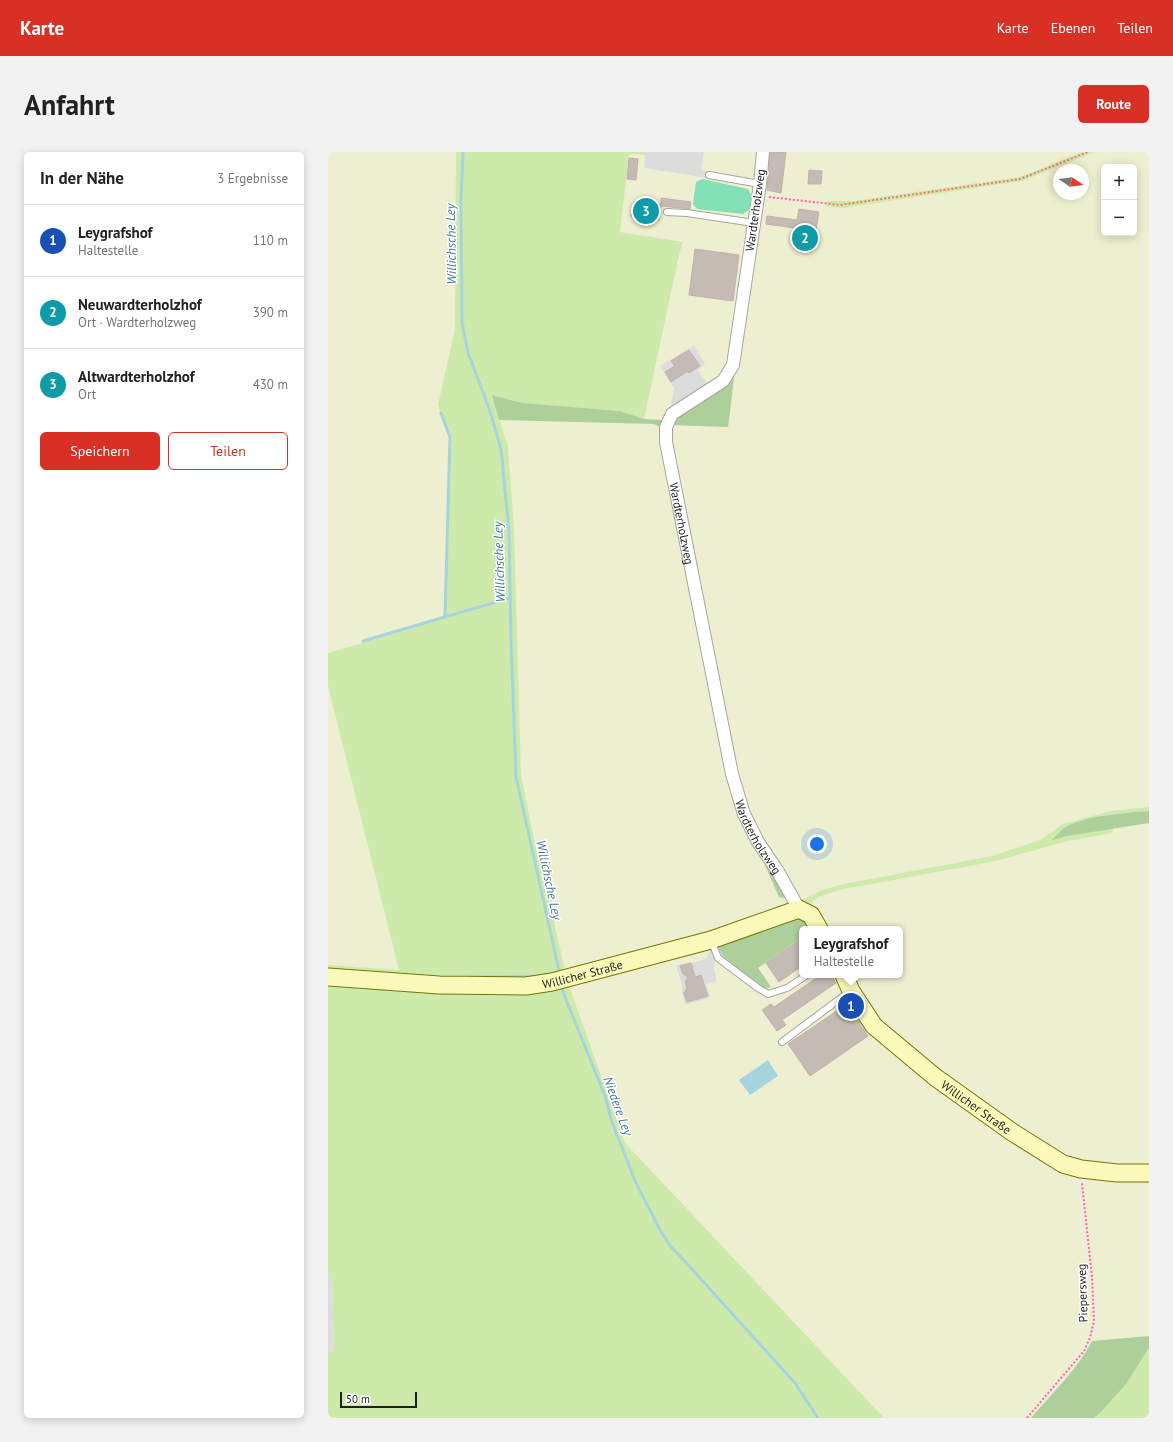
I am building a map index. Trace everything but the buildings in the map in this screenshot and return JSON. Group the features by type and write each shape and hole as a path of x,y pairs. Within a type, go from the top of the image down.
{"street":[{"name":"Wardterholzweg","path":"763,152 759,190 733,365 723,381 672,414 666,427 666,442 732,774 744,814 758,842 777,870 798,909"},
{"path":"798,909 811,915 817,926"},
{"name":"Willicher Straße","path":"328,977 439,985 526,986 560,981 711,940 798,909"},
{"name":"Willicher Straße","path":"845,978 851,991 874,1026 935,1077 1012,1132 1063,1164 1081,1169 1117,1173 1149,1173"}],"lane":[{"path":"709,175 759,190"},
{"path":"667,212 687,213 754,223"},
{"path":"711,940 718,958 768,994 787,988 802,978"},
{"path":"782,1042 851,991"}],"path":[{"path":"759,190 840,205 1020,179 1088,152"},
{"name":"Piepersweg","path":"1027,1418 1084,1351 1090,1338 1094,1321 1092,1277 1081,1169"}],"shaded area":[{"path":"644,152 704,152 702,170 707,172 706,178 643,168"},
{"path":"694,345 706,365 698,370 711,385 670,412 660,366"},
{"path":"721,941 759,986 768,988 768,997 714,968 717,981 710,998 685,1005 676,965 691,962 700,948"},
{"path":"328,1277 332,1277 334,1350 328,1351"}],"green space":[{"path":"328,152 456,152 455,329 438,405 449,439 443,616 362,640 363,643 328,653"},
{"path":"456,152 644,152 645,155 629,154 620,232 683,242 644,419 620,411 523,403 492,395 508,447 514,529 521,775 538,859 544,870 568,983 625,1143 884,1418 328,1418 328,1351 334,1350 332,1277 328,1277 328,984 532,981 328,975 328,965 399,970 328,686 328,653 443,616 449,439 438,405 455,329"},
{"path":"704,152 760,152 757,178 753,179 702,170"},
{"path":"766,152 1082,152 1020,177 853,201 827,201 776,195 762,191"},
{"path":"1082,152 1095,152 1065,164 1053,164 1053,169 1022,181 843,208 826,206 827,201 853,201 1020,177"},
{"path":"1095,152 1149,152 1149,807 1111,811 1063,824 1040,840 992,856 839,885 798,900 761,841 738,786 669,438 670,425 735,370 761,199 843,208 1022,181 1053,169 1053,200 1089,200 1089,164 1065,164"},
{"path":"629,154 645,155 644,168 749,185 755,191 729,366 711,385 707,384 698,370 705,364 694,345 660,366 674,388 670,412 664,420 644,419 683,242 620,232"},
{"path":"702,179 748,189 752,197 749,210 743,214 697,209 693,204 696,182"},
{"path":"735,370 728,427 670,425 675,417"},
{"path":"492,395 523,403 620,411 644,419 664,420 662,428 654,424 499,420"},
{"path":"499,420 654,424 662,428 729,777 789,899 787,906 714,935 566,975 555,927 550,895 544,870 538,859 521,775 514,529 508,447"},
{"path":"328,686 399,970 328,965"},
{"path":"1149,807 1149,811 1111,814 1066,827 1054,840 1067,836 1112,828 1113,833 1068,841 991,862 839,890 819,897 809,905 798,900 839,885 992,856 1040,840 1063,824 1111,811"},
{"path":"1149,811 1149,823 1067,836 1053,840 1061,830 1076,822 1107,815"},
{"path":"1149,823 1149,1168 1072,1162 993,1113 878,1022 851,978 903,978 903,926 824,926 809,905 819,897 839,890 991,862 1068,841 1113,833 1112,828"},
{"path":"755,842 789,899 779,897"},
{"path":"795,913 811,926 799,926 799,939 758,968 771,987 768,988 759,986 723,956 719,949 721,941"},
{"path":"799,939 799,978 841,978 854,1004 1078,1177 1093,1315 1089,1333 1081,1350 1024,1418 884,1418 625,1143 568,983 700,948 710,951 706,959 693,963 691,962 676,965 683,989 681,991 685,1005 710,998 706,984 717,981 714,968 715,960 718,960 762,995 768,997 768,988 771,987 758,968"},
{"path":"1090,1176 1149,1181 1149,1336 1092,1341 1097,1328 1098,1311 1084,1191 1086,1181"},
{"path":"1149,1336 1149,1348 1126,1384 1094,1418 1031,1418 1072,1372 1092,1341"},
{"path":"1149,1348 1149,1418 1094,1418 1117,1394 1131,1376"}],"water":[{"path":"768,1060 778,1076 750,1095 739,1080"}],"waterway":[{"name":"Willichsche Ley","path":"463,152 461,198 462,322 468,353 490,411 501,449 509,531 516,777 560,975"},
{"path":"441,413 450,437 445,617"},
{"path":"363,641 510,598"},
{"name":"Niedere Ley","path":"469,977 538,976 555,973"},
{"name":"Niedere Ley","path":"561,984 605,1096 612,1122 635,1181 660,1230 671,1247 795,1383 818,1418"}],"place":[{"name":"Altwardterholzhof","path":"646,211"},
{"name":"Neuwardterholzhof","path":"805,238"},
{"name":"Leygrafshof","path":"851,1006"}]}
